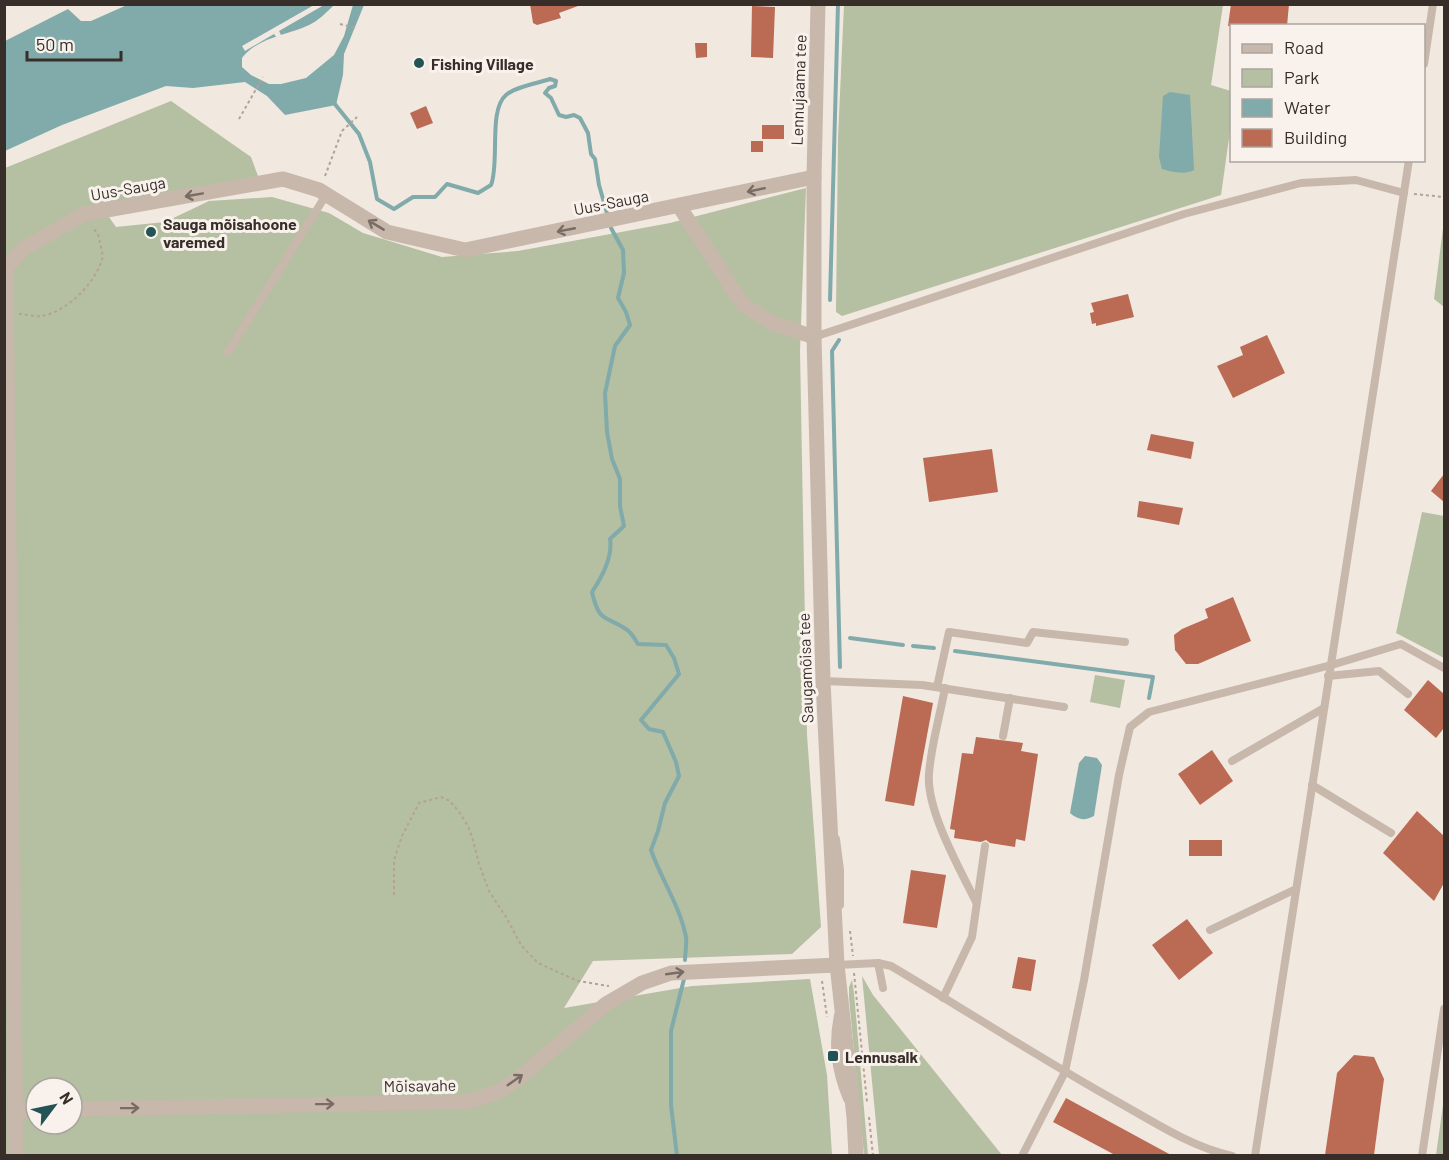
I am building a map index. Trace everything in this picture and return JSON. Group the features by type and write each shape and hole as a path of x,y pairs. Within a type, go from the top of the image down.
{"street":[{"name":"Lennujaama tee","path":"813,177 818,4"},
{"name":"Uus-Sauga","path":"16,1155 6,268 23,249 82,216 283,179 323,192 387,232 465,250 813,177"},
{"name":"Saugamõisa tee","path":"813,177 814,337 823,681 837,965 856,1155"},
{"path":"679,206 743,305 772,323 814,337"},
{"name":"Mõisavahe","path":"84,1109 466,1102 496,1093 504,1088 519,1078 606,1004 651,980 671,973 837,965"},
{"path":"16,1110 24,1110"}],"lane":[{"path":"1425,57 1433,4"},
{"path":"1255,1155 1409,162"},
{"path":"814,337 1184,214 1301,183 1356,180 1404,193"},
{"path":"228,352 323,192"},
{"path":"976,902 955,860 932,802 929,775 949,632 1027,643 1032,632 1125,642"},
{"path":"1022,1155 1065,1072 1084,980 1119,775 1130,727 1149,712 1401,644 1444,668"},
{"path":"1328,676 1379,671 1408,694"},
{"path":"823,681 922,684 1064,707"},
{"path":"1003,736 1010,698"},
{"path":"1232,761 1324,708"},
{"path":"1312,785 1391,833"},
{"path":"944,998 972,937 986,846"},
{"path":"1210,930 1296,889"},
{"path":"837,965 878,963 891,966 1065,1072 1151,1121 1210,1151 1232,1155"},
{"path":"878,963 883,988"},
{"path":"1422,1155 1444,1010"}],"path":[{"path":"340,24 356,28"},
{"path":"239,119 263,77"},
{"path":"323,192 342,131 357,117"},
{"path":"1404,193 1444,197"},
{"path":"7,313 42,316 61,308 82,293 103,256 98,234 82,216"},
{"path":"394,895 394,860 412,812 419,803 441,797 450,801 468,826 489,891 521,945 537,963 578,981 603,986 613,985"},
{"path":"850,926 873,1155"}],"green space":[{"path":"844,5 1223,5 1211,85 1230,91 1230,131 1221,195 842,316 836,312 838,138"},
{"path":"171,101 251,157 258,176 102,207 116,227 165,222 209,201 272,197 329,213 363,233 442,257 518,251 670,223 806,188 800,351 807,735 821,927 792,954 593,961 564,1008 692,986 810,979 827,1075 832,1155 5,1156 5,168"},
{"path":"1444,220 1444,307 1434,299"},
{"path":"1422,512 1444,516 1444,658 1396,633"},
{"path":"1095,675 1125,680 1120,708 1090,702"},
{"path":"862,976 873,995 1002,1155 879,1155"},
{"path":"852,980 868,1155 864,1155 849,998 849,987"},
{"path":"1444,1098 1444,1155 1436,1155"}],"water":[{"path":"127,5 334,5 312,23 264,41 242,58 242,67 251,75 269,84 281,84 306,78 334,55 344,36 353,5 364,5 344,54 343,75 336,105 285,115 267,96 245,82 193,88 166,86 62,125 5,151 5,41 68,9 81,21 91,21"},
{"path":"1170,92 1190,95 1194,170 1190,172 1162,169 1159,157 1163,96"},
{"path":"1085,756 1097,758 1102,765 1094,816 1088,819 1076,817 1070,813 1079,763"}],"pier":[{"path":"314,5 324,5 279,31 282,37 277,38 274,34 245,51 242,46"}],"building":[{"path":"530,4 578,4 578,6 559,13 561,18 537,25 533,23"},
{"path":"1231,4 1289,4 1287,24 1230,24 1228,26"},
{"path":"752,6 775,7 773,58 751,57"},
{"path":"695,43 707,43 707,57 696,58"},
{"path":"426,106 433,123 417,129 410,113"},
{"path":"762,125 784,125 784,139 762,139"},
{"path":"751,141 763,141 763,152 751,152"},
{"path":"1128,294 1134,317 1096,326 1096,323 1092,324 1090,313 1094,312 1091,303"},
{"path":"1267,335 1285,373 1233,398 1217,366 1243,355 1240,347"},
{"path":"1151,434 1194,442 1191,459 1147,450"},
{"path":"992,449 998,492 929,502 923,458"},
{"path":"1444,474 1444,502 1431,491"},
{"path":"1139,501 1183,508 1179,525 1137,517"},
{"path":"1233,597 1251,641 1198,664 1186,664 1175,650 1174,635 1208,618 1205,609"},
{"path":"1428,680 1444,694 1444,728 1436,738 1404,710"},
{"path":"903,696 933,703 914,806 885,801"},
{"path":"976,737 1023,743 1021,751 1038,754 1025,841 1016,839 1015,847 990,843 986,840 981,842 954,838 955,830 950,829 962,753 973,754"},
{"path":"1212,750 1233,781 1200,805 1178,774"},
{"path":"1417,811 1444,836 1444,883 1434,901 1383,853"},
{"path":"1189,840 1222,840 1222,856 1189,856"},
{"path":"911,870 946,875 937,928 903,923"},
{"path":"1187,919 1213,953 1179,980 1152,945"},
{"path":"1018,957 1036,960 1031,991 1012,988"},
{"path":"1354,1055 1374,1057 1384,1079 1374,1155 1325,1155 1337,1073"},
{"path":"1066,1098 1171,1155 1115,1155 1053,1122"}],"waterway":[{"path":"830,300 838,4"},
{"path":"334,103 359,134 370,162 377,199 394,209 413,197 435,197 447,184 478,193 491,185 495,163 497,112 501,102 506,95 515,90 550,79 556,81 555,86 549,88 545,93 551,98 559,115 566,117 574,115 580,118 588,133 591,154 595,159 607,213"},
{"path":"611,228 623,250 624,273 618,298 630,325 615,346 605,393 607,432 612,459 620,479 620,506 624,526 610,539 608,560 592,592 600,614 628,630 638,644 666,645 674,658 679,674 641,720 649,729 663,732 676,762 679,776 665,803 651,850 683,926 686,940 685,960"},
{"path":"839,340 832,351 840,667"},
{"path":"850,638 903,645"},
{"path":"913,646 934,648"},
{"path":"955,651 1153,677 1149,698"},
{"path":"677,1156 671,1105 671,1031 684,979"}],"place":[{"name":"Fishing Village","path":"419,63"},
{"name":"Sauga mõisahoone varemed","path":"151,232"},
{"name":"Lennusalk","path":"833,1056"}]}
